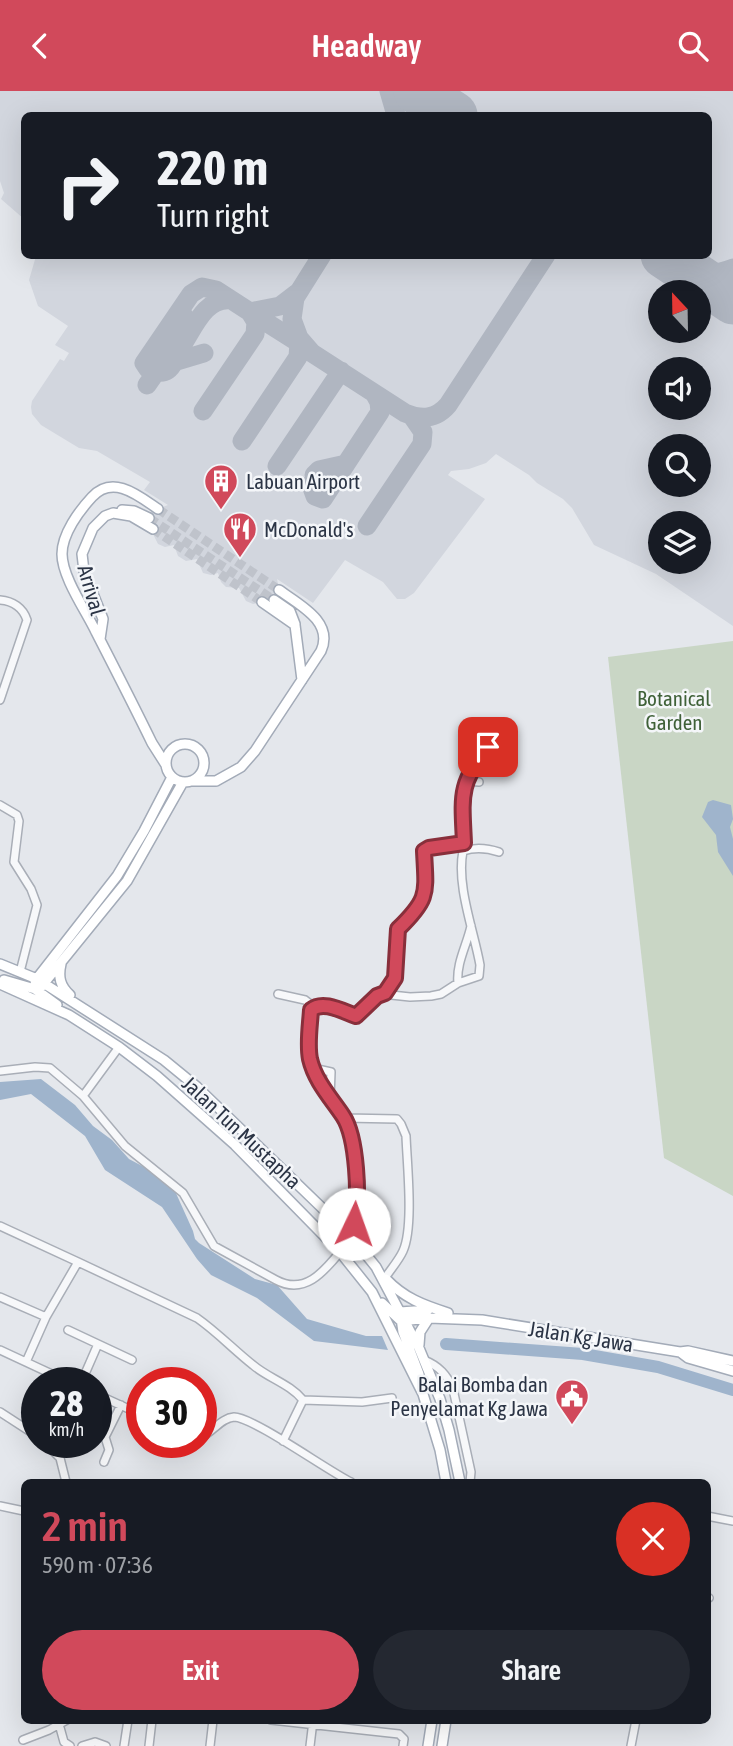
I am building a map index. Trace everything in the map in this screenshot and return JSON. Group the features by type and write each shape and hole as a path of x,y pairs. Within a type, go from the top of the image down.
{"main road":[{"path":"158,509 127,489 109,487 97,492 66,538 62,550 64,566 156,751 172,777 187,781 216,781 242,767 321,651 325,636 318,621 279,590"},
{"path":"113,513 134,510 149,518"},
{"path":"113,513 131,516 153,529"},
{"name":"Arrival","path":"100,639 103,619 84,571 82,554 93,528 105,516 113,513"},
{"path":"274,600 290,611 295,625 302,680"},
{"path":"262,602 295,625"},
{"path":"0,964 36,969 59,958 127,881 187,781 201,773 204,760 198,749 186,745 174,748 166,765"},
{"path":"39,984 117,876 145,831 172,777"},
{"path":"59,958 58,975 62,986 105,1021"},
{"name":"Jalan Tun Mustapha","path":"0,964 105,1021 164,1060 197,1087 350,1235 376,1267 419,1348 449,1430 459,1479"},
{"path":"0,981 39,984 69,1015"},
{"path":"0,981 69,1015 119,1047 183,1097 280,1188 340,1252 386,1309 402,1318 440,1450 445,1479"},
{"path":"376,1267 397,1290 414,1302 448,1313"},
{"path":"372,1292 423,1394"},
{"name":"Jalan Kg Jawa","path":"402,1318 427,1310 680,1352 688,1351 733,1361"},
{"name":"Jalan Kg Jawa","path":"402,1318 482,1320"},
{"path":"419,1348 420,1332 429,1318"},
{"name":"Jalan Kg Jawa","path":"680,1352 688,1358 733,1371"},
{"path":"428,1746 431,1724"},
{"path":"442,1746 445,1724"}],"street":[{"path":"0,600 8,601 22,609 27,621 0,700"},
{"path":"350,1235 356,1216 353,1155 345,1118 313,1068 310,1047 311,1010 322,1005 356,1016 377,996 385,993 410,997 441,994 481,973 462,875 462,802 466,781 498,734"},
{"path":"466,781 479,782"},
{"path":"0,805 17,815 19,821 14,862 32,889 37,905 21,968"},
{"path":"385,993 395,978 398,929 414,914 425,890 427,875 424,851 429,848 463,847 499,852"},
{"path":"458,983 460,959 472,924"},
{"path":"278,993 305,1000 314,1007"},
{"path":"83,1096 119,1047"},
{"path":"0,1070 50,1068 83,1096 125,1146 183,1193 214,1246 276,1280 292,1286 304,1285 314,1279 340,1252"},
{"path":"313,1068 331,1072 330,1098"},
{"path":"345,1118 397,1119 406,1136 406,1241 403,1253 385,1278"},
{"path":"0,1226 197,1318 215,1330 254,1366 295,1391 303,1400 362,1402 391,1398"},
{"path":"26,1362 46,1317 78,1262"},
{"path":"0,1297 46,1317"},
{"path":"68,1330 132,1360"},
{"path":"88,1367 98,1344"},
{"path":"0,1350 37,1367"},
{"path":"424,1360 440,1369 453,1389 470,1479"},
{"path":"283,1441 303,1400"},
{"path":"112,1401 126,1407"},
{"path":"104,1462 109,1450 106,1437 121,1405"},
{"path":"0,1412 21,1426"},
{"path":"217,1427 232,1417 240,1418 346,1479"},
{"path":"59,1458 65,1479"},
{"path":"0,1506 21,1510"},
{"path":"711,1517 733,1521"},
{"path":"23,1740 59,1724 64,1742 71,1746"},
{"path":"124,1746 127,1724"},
{"path":"149,1746 152,1724"},
{"path":"210,1746 213,1724"},
{"path":"310,1746 313,1724"},
{"path":"328,1724 400,1734 404,1739 403,1746"},
{"path":"631,1746 635,1724"},
{"path":"82,1746 95,1742 106,1746"}],"shaded area":[{"name":"Labuan Airport","path":"0,91 733,91 733,626 656,574 711,574 711,511 648,511 648,570 594,545 572,508 563,499 496,454 486,463 451,471 448,475 485,499 414,593 405,599 397,599 383,582 345,560 313,603 277,579 281,599 253,604 246,601 239,588 226,587 218,573 203,573 197,559 186,561 178,556 174,545 165,547 158,544 151,530 153,528 148,513 168,505 144,490 150,482 97,451 79,448 41,425 32,414 31,407 32,401 60,359 64,361 69,353 55,345 68,326 38,306 29,280 35,259 712,259 712,112 21,112 21,216 1,199 4,193 0,181"}],"green space":[{"name":"Botanical Garden","path":"733,641 733,1196 664,1158 608,657"}],"water":[{"path":"713,800 731,805 733,876 718,852 716,835 702,817 708,802"},
{"path":"41,1079 75,1105 93,1126 112,1140 129,1159 159,1175 175,1191 199,1243 255,1279 277,1285 307,1319 366,1336 382,1336 388,1350 314,1341 257,1298 211,1275 162,1207 105,1170 85,1136 31,1094 0,1100 0,1082"}],"waterway":[{"path":"446,1344 583,1354 658,1367 733,1390"}],"taxiway":[{"path":"389,91 395,112"},
{"path":"319,259 295,298 292,319 299,338 312,353 405,413 417,417 434,416 448,405 543,259"},
{"path":"684,269 708,273 733,268"},
{"path":"204,353 174,362 163,372 148,369 144,363 191,294 202,287 216,290 250,312 280,306 297,293"},
{"path":"181,347 207,309 214,303 231,300"},
{"path":"203,411 255,334 256,322 250,312 299,343 298,357 242,441"},
{"path":"147,385 179,339 177,325 183,314"},
{"path":"277,466 341,371"},
{"path":"346,464 319,470 314,475 316,476 311,485 315,496 323,499 380,412 374,393"},
{"path":"367,526 422,444 423,432 412,416"}],"runway":[{"path":"417,91 449,112"},
{"path":"670,259 733,301"}],"tunnel":[{"path":"158,509 279,590"},
{"path":"149,518 274,600"},
{"path":"153,529 262,602"}],"place":[{"name":"Labuan Airport","path":"221,511"},
{"name":"McDonald's","path":"240,559"},
{"name":"Balai Bomba dan Penyelamat Kg Jawa","path":"572,1426"}],"route":[{"path":"354,1224 356,1197 350,1134 345,1118 321,1084 310,1059 311,1010 322,1005 356,1016 377,996 385,993 395,978 399,926 414,914 425,890 427,875 424,851 464,843 462,802 466,778 488,747"}]}
